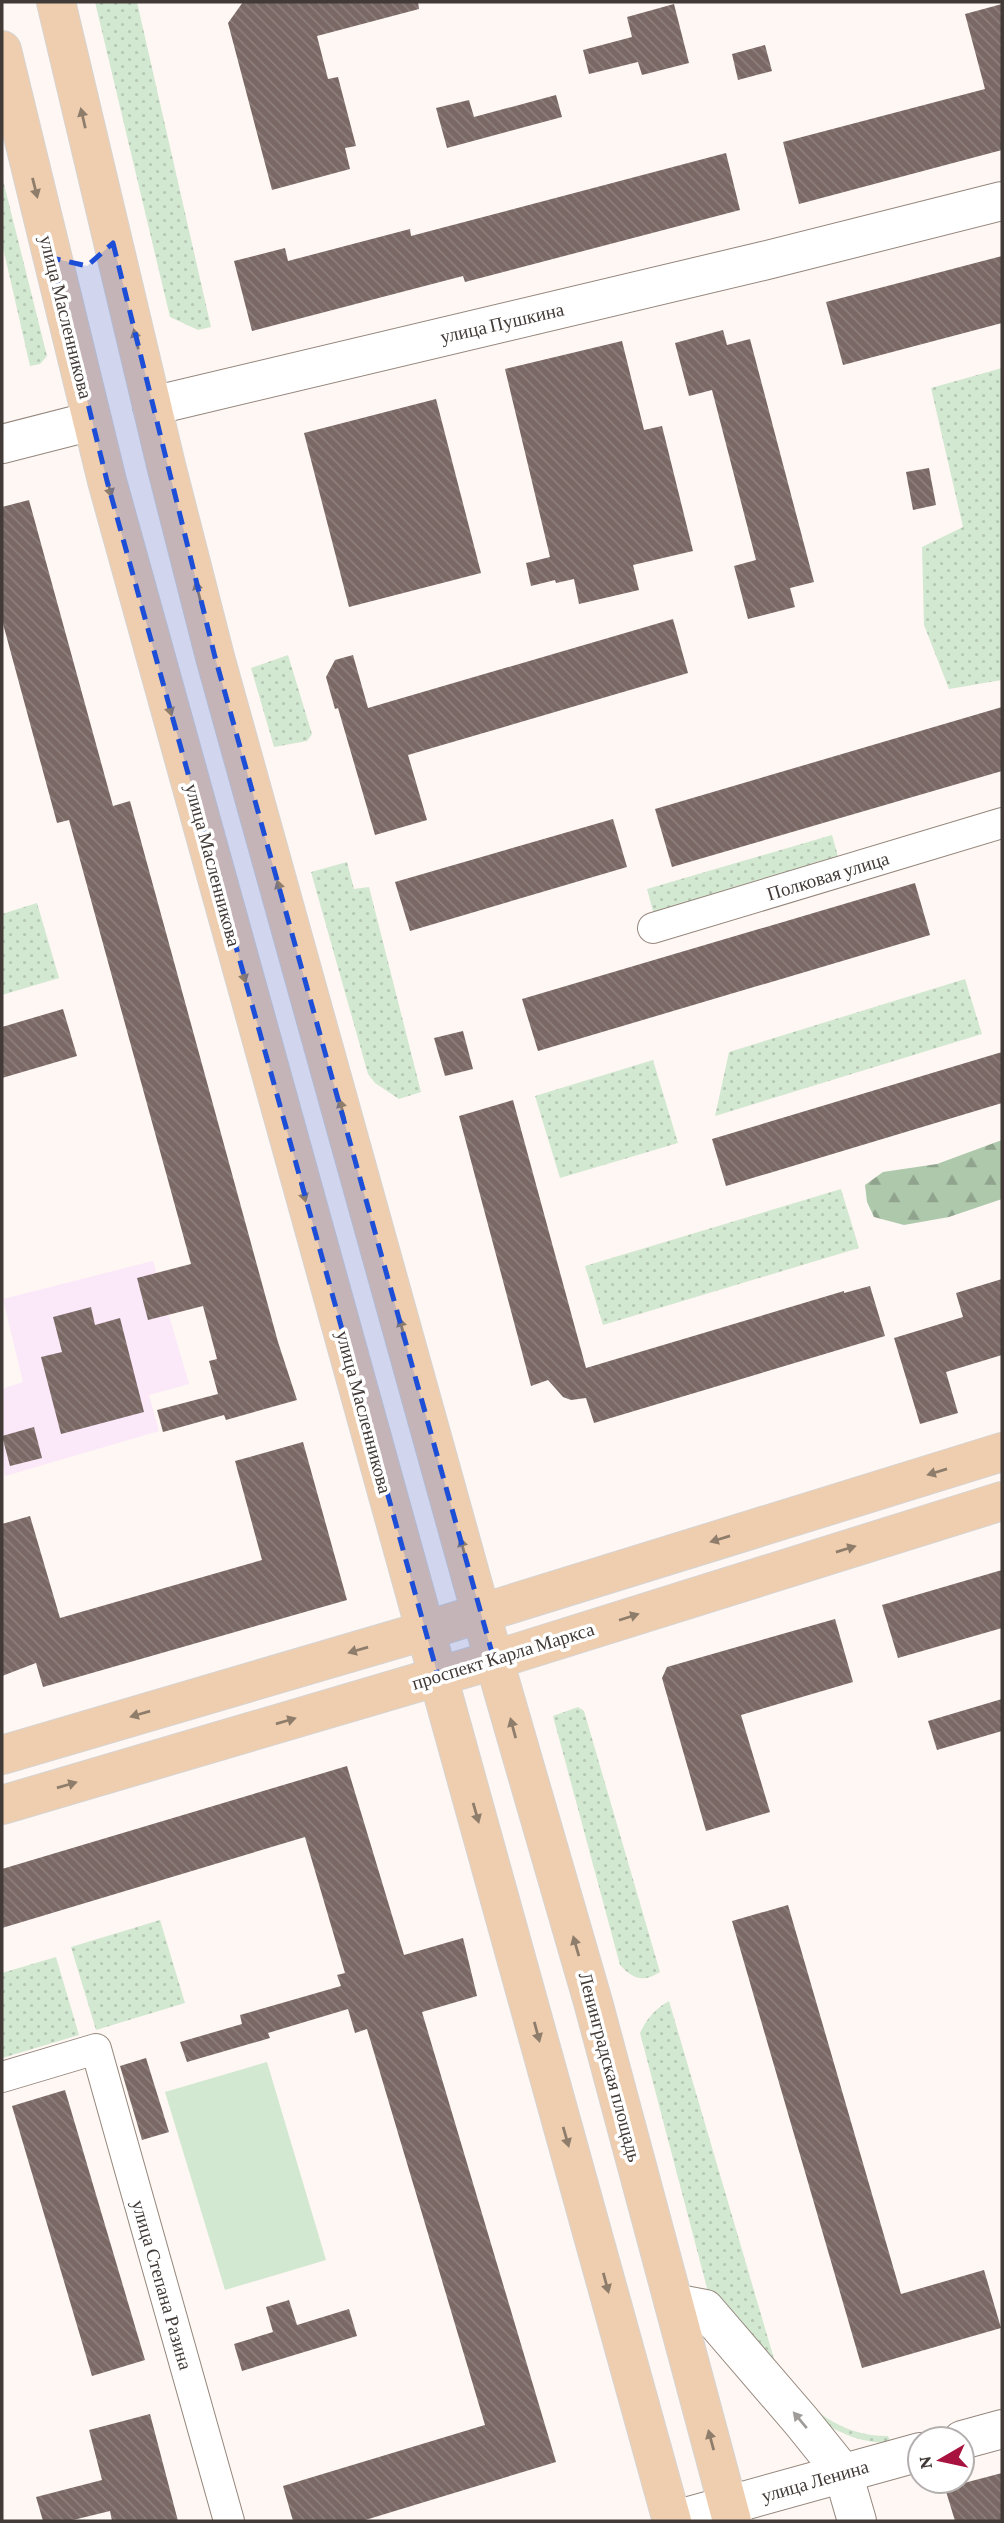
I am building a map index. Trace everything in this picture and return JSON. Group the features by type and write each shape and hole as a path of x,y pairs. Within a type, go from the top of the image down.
{"main road":[{"path":"56,2 215,657 481,1614"},
{"name":"улица Масленникова","path":"2,50 92,421 438,1676"},
{"path":"52,258 73,267 87,266 100,259 113,243"},
{"name":"улица Пушкина","path":"92,421 152,406"},
{"path":"2,1755 481,1614 1002,1452"},
{"name":"проспект Карла Маркса","path":"2,1805 494,1660 1002,1501"},
{"name":"Ленинградская площадь","path":"481,1614 593,2002 730,2514"},
{"path":"438,1676 671,2521"}],"street":[{"name":"улица Пушкина","path":"152,406 764,261 1002,201"},
{"name":"улица Пушкина","path":"2,444 92,421"},
{"name":"Полковая улица","path":"653,928 1002,823"},
{"name":"улица Степана Разина","path":"2,2077 96,2049 229,2521"},
{"path":"674,2302 705,2309 843,2473 857,2521"},
{"path":"976,2436 1002,2428"},
{"name":"улица Ленина","path":"671,2521 730,2514 843,2473 906,2456"}],"highlighted area":[{"path":"113,243 215,657 494,1660 438,1676 107,481 52,258 87,266"}],"shaded area":[{"path":"153,1261 189,1384 149,1395 159,1431 5,1476 2,1459 2,1389 23,1382 3,1299"}],"green space":[{"path":"95,2 137,2 211,327 198,330 170,317"},
{"path":"2,176 47,356 40,364 30,366 2,243"},
{"path":"1002,368 1002,680 949,689 924,625 922,547 963,527 931,388"},
{"path":"288,655 312,734 307,741 274,747 251,668"},
{"path":"832,835 841,867 656,922 647,889"},
{"path":"347,862 354,889 369,887 421,1092 399,1099 375,1083 368,1074 311,872"},
{"path":"37,903 59,978 2,995 2,914"},
{"path":"965,979 982,1034 715,1116 729,1052"},
{"path":"653,1060 678,1143 560,1178 535,1096"},
{"path":"1002,1140 1002,1199 949,1217 904,1225 874,1217 867,1202 865,1185 883,1172 937,1164"},
{"path":"841,1189 859,1248 603,1325 585,1266"},
{"path":"578,1707 584,1711 660,1972 648,1978 629,1974 620,1965 553,1716"},
{"path":"160,1920 185,2003 96,2030 71,1947"},
{"path":"56,1957 79,2035 2,2058 2,1973"},
{"path":"669,2001 777,2369 800,2395 838,2425 870,2435 888,2436 891,2443 871,2442 853,2437 819,2420 713,2311 640,2033 652,2014"},
{"path":"267,2062 326,2260 225,2290 165,2092"}],"building":[{"path":"243,2 418,2 419,9 317,36 328,79 338,77 356,146 345,148 350,169 272,190 228,23"},
{"path":"674,4 689,63 642,75 638,62 589,74 583,50 632,37 627,17"},
{"path":"1002,4 1002,150 799,204 783,142 985,89 965,14"},
{"path":"765,45 772,71 738,80 732,54"},
{"path":"556,95 562,117 447,148 436,108 469,100 474,117"},
{"path":"726,153 740,210 465,282 463,276 252,331 234,261 285,248 288,261 410,229 411,236"},
{"path":"1002,256 1002,323 843,365 826,302"},
{"path":"723,330 727,345 750,339 814,582 790,588 795,607 748,619 734,566 756,560 712,390 689,396 675,343"},
{"path":"622,341 644,430 662,426 693,551 633,565 639,590 579,604 574,579 531,586 526,563 550,557 505,369"},
{"path":"436,399 481,573 349,607 304,433"},
{"path":"929,468 936,505 913,510 906,472"},
{"path":"29,500 113,806 130,801 278,1342 297,1400 226,1420 224,1415 163,1432 157,1410 218,1394 209,1361 217,1359 203,1306 148,1320 137,1278 191,1264 69,820 57,823 2,620 2,507"},
{"path":"673,619 688,673 408,755 427,820 375,835 338,708 335,709 326,677 335,660 353,655 368,708"},
{"path":"1002,707 1002,771 672,867 655,809"},
{"path":"613,819 627,867 410,931 395,882"},
{"path":"915,883 930,935 538,1051 522,999"},
{"path":"63,1009 77,1056 2,1078 2,1027"},
{"path":"463,1031 473,1069 445,1076 434,1038"},
{"path":"1002,1052 1002,1103 726,1186 712,1139"},
{"path":"513,1100 586,1368 844,1291 870,1286 885,1336 594,1423 586,1398 571,1400 563,1397 548,1380 531,1386 459,1116"},
{"path":"1002,1279 1002,1355 946,1372 958,1413 920,1424 894,1338 963,1317 956,1293"},
{"path":"91,1307 95,1325 120,1318 144,1412 61,1434 41,1357 62,1352 53,1317"},
{"path":"34,1427 42,1458 10,1466 2,1436"},
{"path":"303,1442 347,1600 43,1687 36,1663 2,1676 2,1524 30,1516 60,1618 262,1560 235,1461"},
{"path":"1002,1570 1002,1628 898,1658 882,1605"},
{"path":"835,1619 853,1682 741,1715 770,1812 706,1831 662,1678 667,1667"},
{"path":"1002,1699 1002,1731 937,1750 928,1721"},
{"path":"347,1766 404,1955 463,1938 477,1996 422,2012 556,2462 362,2521 293,2521 283,2486 485,2425 367,2029 355,2033 348,2009 268,2033 270,2038 187,2062 180,2042 242,2024 240,2015 341,1986 337,1975 345,1973 305,1837 2,1928 2,1869"},
{"path":"788,1905 901,2294 984,2270 1001,2328 862,2368 732,1921"},
{"path":"146,2058 169,2132 142,2140 120,2066"},
{"path":"65,2090 145,2360 92,2376 12,2106"},
{"path":"289,2300 297,2325 349,2309 357,2336 242,2371 234,2344 273,2332 266,2307"},
{"path":"150,2414 178,2521 112,2521 110,2511 69,2521 43,2521 36,2497 102,2480 89,2430"},
{"path":"1002,2473 1002,2521 955,2521 947,2495 976,2495 976,2480"}]}
